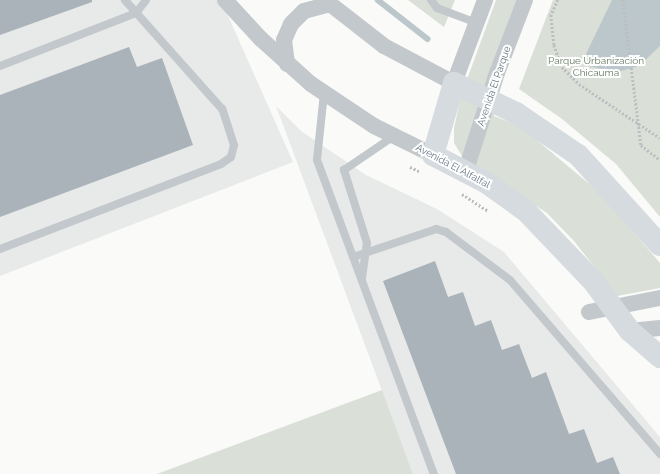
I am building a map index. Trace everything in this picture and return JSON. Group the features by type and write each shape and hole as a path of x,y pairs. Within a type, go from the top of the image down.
{"street":[{"name":"Avenida El Alfalfal","path":"225,0 287,64 324,92 394,136 429,164 463,183 504,194 532,216 571,256 615,307 630,331 660,357"},
{"path":"429,164 454,83 485,0"},
{"name":"Avenida El Parque","path":"463,183 489,98 525,0"},
{"path":"287,64 284,40 291,24 304,11 328,2 366,34 402,58 489,98 541,128 578,155 660,245"},
{"path":"589,312 660,298"},
{"path":"630,331 660,328"}],"lane":[{"path":"0,249 221,164 231,157 234,145 222,109 125,0"},
{"path":"0,66 136,13 146,0"},
{"path":"431,0 437,8 477,23"},
{"path":"324,92 317,160 434,474"},
{"path":"362,279 367,243 344,170 394,136"},
{"path":"354,256 436,229 446,232 510,280 660,454"}],"path":[{"path":"558,0 551,15 554,45 562,67 579,84 660,138"},
{"path":"624,0 640,124 641,145 660,160"},
{"path":"410,167 429,164"},
{"path":"463,183 493,214"}],"shaded area":[{"path":"0,0 221,0 293,162 0,276"},
{"path":"612,0 660,0 660,46 639,66 617,72 588,66 586,61 586,54"},
{"path":"276,106 301,131 366,175 437,209 504,252 660,437 660,474 413,474"}],"green space":[{"path":"408,0 455,0 444,27"},
{"path":"496,0 520,0 490,89 494,116 520,126 600,193 660,263 660,288 617,296 574,241 547,213 462,156 454,143 454,128 461,96"},
{"name":"Parque Urbanización Chicauma","path":"553,0 660,0 660,217 616,164 562,119 519,89"},
{"path":"382,390 413,474 157,474"}],"building":[{"path":"0,0 92,0 92,2 0,35"},
{"path":"129,47 137,67 162,58 193,145 0,217 0,95"},
{"path":"435,261 448,297 463,292 475,326 491,320 502,350 519,344 532,378 546,372 569,434 584,429 597,463 613,457 620,474 456,474 383,281"}],"waterway":[{"path":"378,0 428,39"}]}
